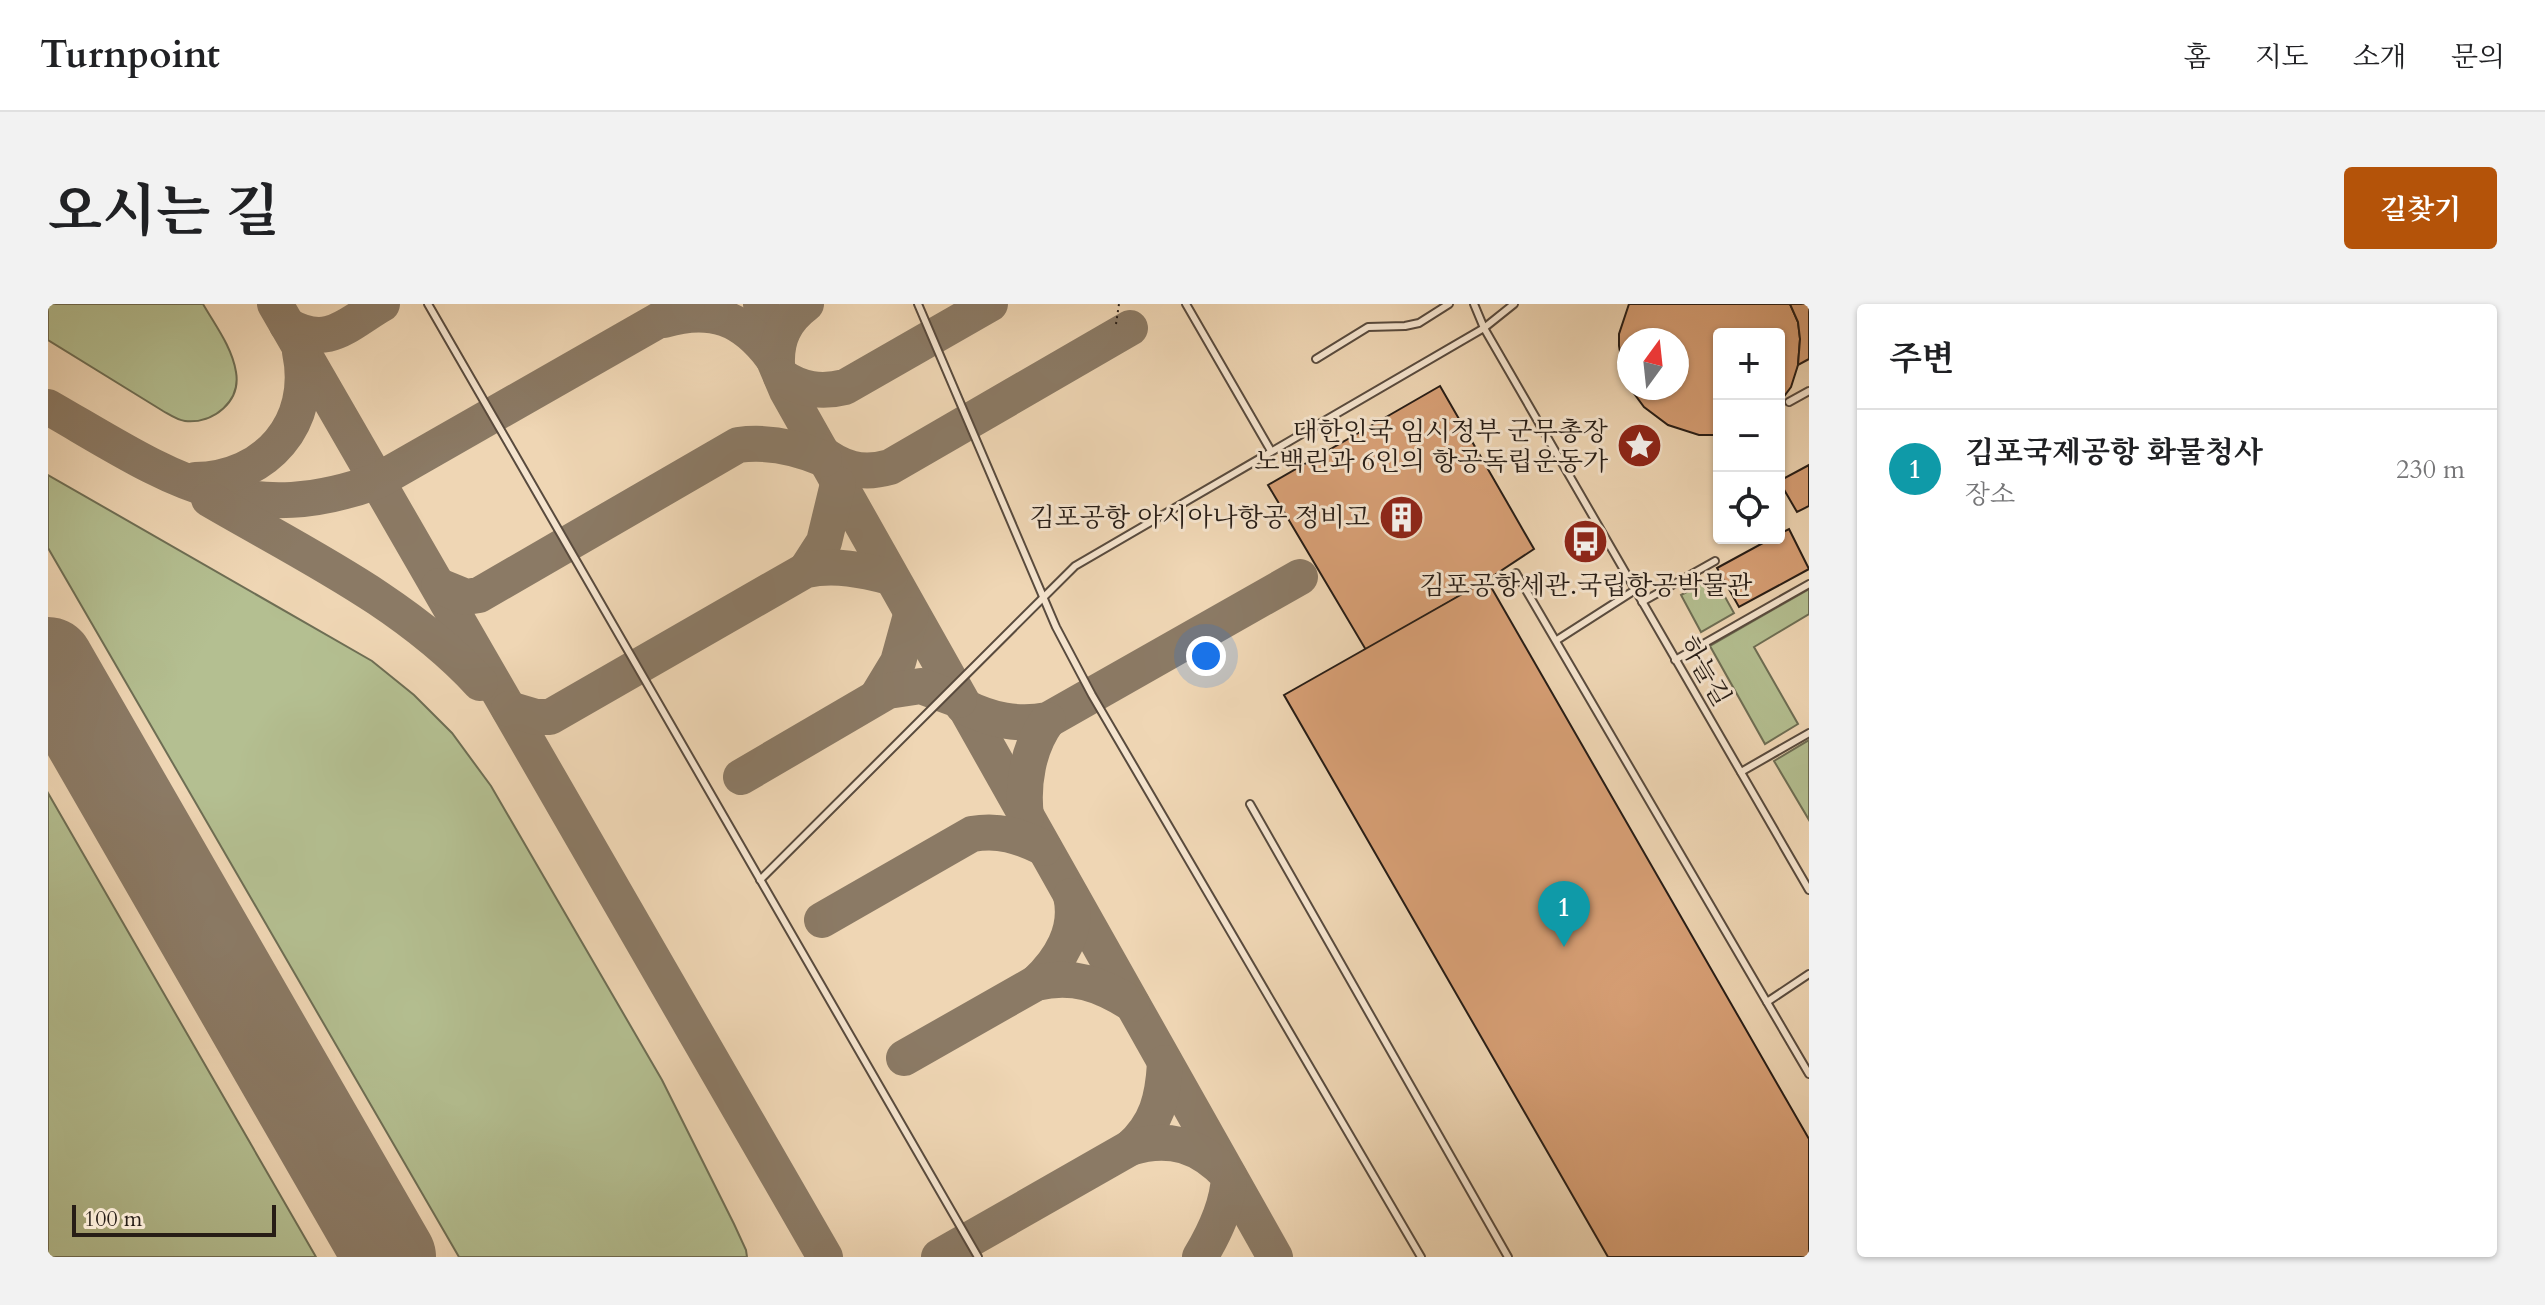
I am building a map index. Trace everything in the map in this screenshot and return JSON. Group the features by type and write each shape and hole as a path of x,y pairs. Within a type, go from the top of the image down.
{"lane":[{"path":"428,304 978,1257"},
{"path":"918,304 1043,598 1092,695 1421,1257"},
{"path":"1186,304 1271,451"},
{"path":"1316,359 1368,327 1419,323 1449,304"},
{"name":"하늘길","path":"1474,304 1484,328 1809,890"},
{"path":"760,880 1078,564 1484,328 1514,304"},
{"path":"1789,402 1809,391"},
{"path":"1642,602 1715,561"},
{"path":"1516,573 1809,1074"},
{"path":"1675,660 1809,584"},
{"path":"1557,640 1635,590"},
{"path":"1741,772 1809,733"},
{"path":"1250,804 1508,1257"},
{"path":"1767,1002 1809,974"}],"path":[{"path":"1116,324 1119,304"}],"green space":[{"path":"48,304 203,304 231,354 236,383 230,401 206,419 185,421 176,418 48,340"},
{"path":"48,475 372,661 414,695 452,733 491,786 662,1080 734,1224 747,1257 459,1257 48,548"},
{"path":"1714,577 1734,613 1701,632 1681,595"},
{"path":"1809,589 1809,614 1754,647 1798,724 1765,744 1710,646"},
{"path":"1809,740 1809,820 1774,761"},
{"path":"48,793 316,1257 48,1257"}],"building":[{"path":"1629,304 1790,304 1798,322 1798,365 1785,395 1785,328 1713,328 1713,435 1699,435 1668,425 1639,400 1689,400 1689,328 1621,328"},
{"path":"1790,304 1809,304 1809,359 1798,365 1798,322"},
{"name":"김포공항 아시아나항공 정비고","path":"1440,386 1534,549 1366,650 1268,485"},
{"path":"1809,465 1809,506 1797,512 1785,491 1785,478"},
{"path":"1789,529 1809,569 1739,607 1717,568 1761,544 1785,544 1785,531"},
{"path":"1487,580 1809,1139 1809,1257 1608,1257 1284,695"}],"taxiway":[{"path":"275,304 825,1257"},
{"path":"287,325 301,332 326,334 347,326 382,304"},
{"path":"48,407 129,454 204,488 243,497 284,500 328,495 377,481 687,304"},
{"path":"761,304 773,358 787,391 1275,1257"},
{"path":"777,364 783,330 792,316 806,304"},
{"path":"781,376 812,389 845,387 990,304"},
{"path":"664,320 697,314 725,319 750,333 772,357"},
{"path":"819,451 852,469 890,467 1130,328"},
{"path":"195,480 243,470 263,458 280,442 300,402 303,378 300,352"},
{"path":"439,586 466,597 479,595 738,445 782,446 824,459"},
{"path":"806,570 824,542 838,484"},
{"path":"209,499 352,581 386,604 451,654 480,683"},
{"path":"509,709 536,717 550,717 806,570 838,568 890,577"},
{"path":"963,706 1004,720 1048,720 1300,577"},
{"path":"878,695 898,662 911,615"},
{"path":"741,777 888,691 921,686 959,700"},
{"path":"1026,817 1028,766 1048,720"},
{"path":"822,920 972,834 991,832 1009,835 1044,848"},
{"path":"1036,983 1053,965 1066,944 1072,921 1071,896"},
{"path":"904,1058 1036,983 1074,980 1109,991 1132,1004"},
{"path":"1130,1148 1147,1130 1157,1110 1165,1063"},
{"path":"939,1257 1130,1148 1158,1143 1172,1143 1196,1151 1229,1176 1220,1218 1200,1257"}],"runway":[{"path":"48,663 390,1257"}],"place":[{"name":"대한인국 임시정부 군무총장 노백린과 6인의 항공독립운동가","path":"1639,446"},
{"name":"김포공항 아시아나항공 정비고","path":"1401,517"},
{"name":"김포공항세관.국립항공박물관","path":"1586,542"},
{"name":"김포국제공항 화물청사","path":"1564,947"}]}
